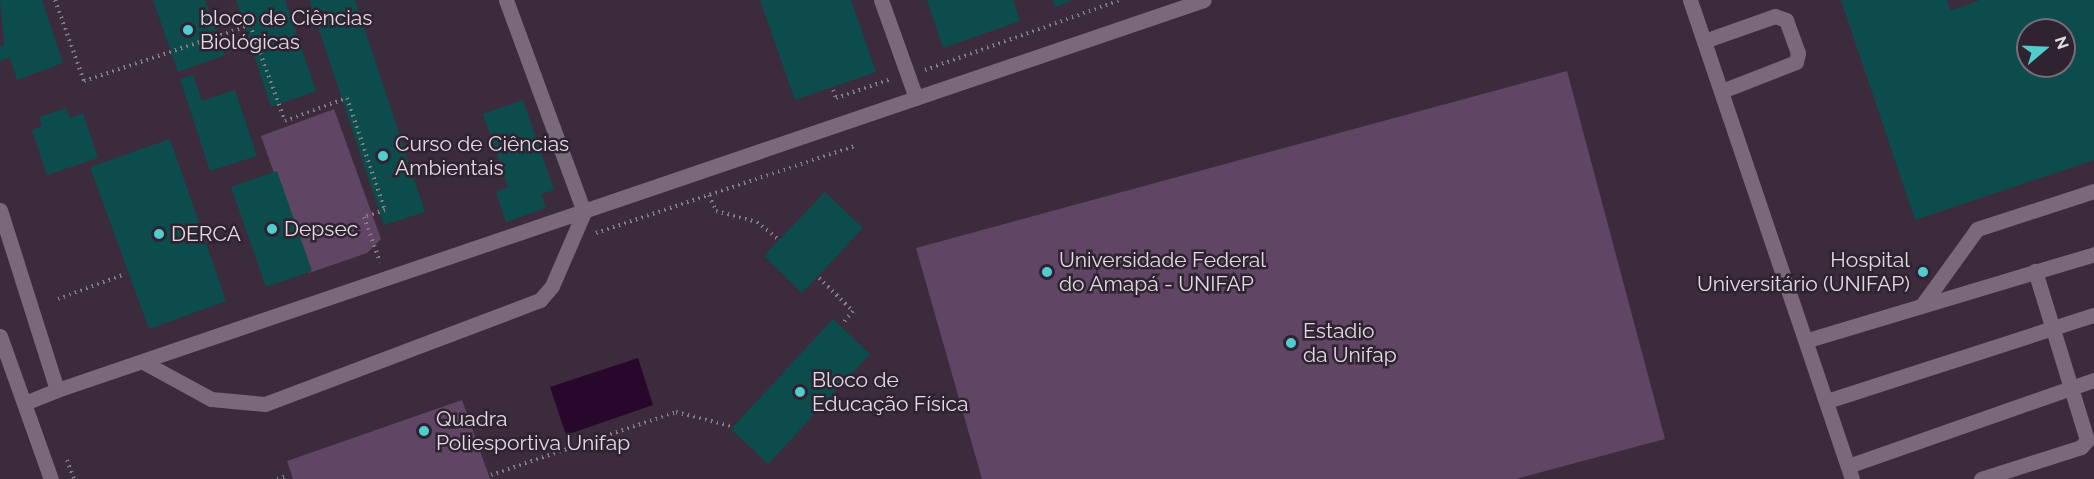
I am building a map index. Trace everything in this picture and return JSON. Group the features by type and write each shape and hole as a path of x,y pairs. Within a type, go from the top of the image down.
{"street":[{"path":"145,363 211,399 231,404 265,404 540,300 552,286 584,212 506,0"},
{"path":"881,0 916,98"},
{"path":"24,403 1204,0"},
{"path":"1690,0 1808,340 1850,472 2094,380"},
{"path":"1704,41 1775,15 1786,20 1798,54 1796,62 1722,91"},
{"path":"1923,304 1977,229 2094,191"},
{"path":"0,210 57,390"},
{"path":"1808,340 2094,254"},
{"path":"1981,479 2081,447 2087,441 2035,271"},
{"path":"1827,401 2094,315"},
{"path":"0,336 6,373 24,403 51,479"}],"path":[{"path":"55,0 84,81 250,25 285,121 347,98 385,210 364,217 381,263"},
{"path":"925,70 1121,0"},
{"path":"833,90 836,98 892,79"},
{"path":"596,233 857,145"},
{"path":"709,195 716,211 757,222 779,240"},
{"path":"58,299 124,274"},
{"path":"819,278 853,310 843,323"},
{"path":"491,475 676,412 731,426"},
{"path":"277,479 287,476"}],"shaded area":[{"name":"Universidade Federal do Amapá - UNIFAP","path":"0,0 2094,0 2094,479 0,479"},
{"name":"Estadio da Unifap","path":"1567,71 1665,439 1516,479 982,479 916,248"},
{"path":"334,109 381,239 367,253 309,273 261,136"},
{"path":"638,358 653,405 566,435 550,387"},
{"name":"Quadra Poliesportiva Unifap","path":"462,400 490,479 293,479 287,461"}],"building":[{"path":"0,0 42,0 63,63 17,80 10,57 0,61 0,47 4,45"},
{"name":"bloco de Ciências Biológicas","path":"153,0 205,0 225,55 178,72"},
{"path":"236,0 285,0 316,91 271,107"},
{"name":"Curso de Ciências Ambientais","path":"309,0 355,0 425,212 384,225"},
{"path":"760,0 851,0 876,72 795,100"},
{"path":"927,0 1013,0 1020,21 943,48"},
{"path":"1053,0 1073,0 1055,7"},
{"path":"1841,0 1947,0 1950,11 1980,0 2094,0 2094,160 1915,220"},
{"path":"193,75 202,101 235,90 257,156 210,171 180,79"},
{"path":"523,100 554,190 541,194 546,208 506,222 496,192 508,187 483,114"},
{"path":"66,108 70,118 83,113 98,158 47,175 32,130 42,126 39,117"},
{"name":"DERCA","path":"170,139 226,301 149,329 90,167"},
{"name":"Depsec","path":"277,171 312,271 266,287 231,187"},
{"path":"825,192 863,228 802,293 764,256"},
{"name":"Bloco de Educação Física","path":"833,319 870,354 768,464 731,429"}],"place":[{"name":"bloco de Ciências Biológicas","path":"188,30"},
{"name":"Curso de Ciências Ambientais","path":"383,156"},
{"name":"Depsec","path":"272,229"},
{"name":"DERCA","path":"159,234"},
{"name":"Universidade Federal do Amapá - UNIFAP","path":"1047,272"},
{"name":"Hospital Universitário (UNIFAP)","path":"1923,272"},
{"name":"Estadio da Unifap","path":"1291,343"},
{"name":"Bloco de Educação Física","path":"800,392"},
{"name":"Quadra Poliesportiva Unifap","path":"424,431"}]}
